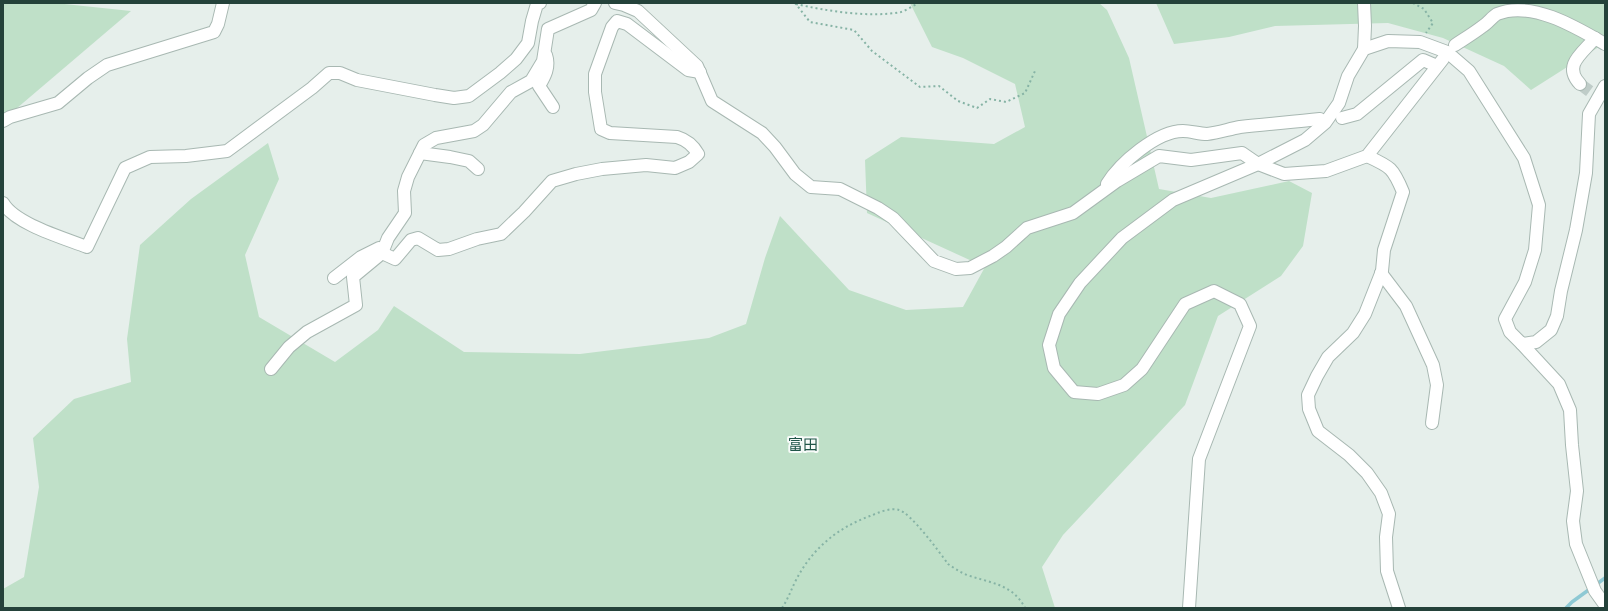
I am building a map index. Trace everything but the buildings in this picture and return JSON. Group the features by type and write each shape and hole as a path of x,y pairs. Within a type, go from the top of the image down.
{"street":[{"path":"3,121 10,117 58,103 88,78 107,65 214,32 218,24 223,3"},
{"path":"3,203 7,209 29,224 87,247 125,168 150,157 193,156 227,151 312,88 329,73 340,73 357,80 435,96 454,98 469,96 516,59 528,43 537,4 540,3"},
{"path":"271,369 289,347 307,332 356,305 353,278 382,253 388,238 405,213 404,192 408,176 424,145 436,138 474,131 483,125 511,92 531,81 543,61 548,29 591,10 595,3"},
{"path":"615,3 638,11 697,66 712,101 762,133 775,147 795,174 811,187 840,189 878,208 893,218 934,261 956,270 970,268 993,256 1006,247 1027,228 1073,213 1103,190 1137,168 1160,156 1191,160 1242,153 1258,164 1284,174 1326,172 1367,156 1440,62 1423,60 1357,114 1342,118"},
{"path":"1189,608 1199,459 1250,326 1240,304 1214,291 1185,304 1142,369 1124,385 1098,394 1074,392 1054,368 1050,345 1060,314 1080,283 1122,238 1172,200 1258,164 1305,140 1325,122 1339,103 1348,76 1364,49 1364,3"},
{"path":"1455,45 1483,26 1496,15 1516,8 1530,8 1548,13 1600,41 1574,62 1572,69 1573,73 1580,84"},
{"path":"334,278 361,257 379,248 382,253 395,259 411,240 418,238 438,250 449,249 477,239 500,234 524,212 552,182 576,174 602,170 646,165 675,168 689,162 698,154 695,147 685,140 677,138 610,133 601,129 595,92 595,74 612,27 617,21 627,24 688,70 700,72"},
{"path":"1364,49 1388,41 1420,42 1447,52 1469,71 1524,158 1539,205 1535,250 1526,282 1505,320 1510,332 1559,384 1570,410 1577,491 1573,521 1576,544 1595,591 1605,606"},
{"path":"545,51 548,61 547,72 539,86 553,107"},
{"path":"1522,344 1536,342 1551,330 1557,316 1561,291 1576,230 1586,173 1589,114 1605,86"},
{"path":"1103,190 1113,174 1128,160 1156,139 1167,134 1182,131 1206,134 1239,128 1320,119"},
{"path":"420,153 469,161 478,169"},
{"path":"1367,156 1385,165 1395,173 1403,192 1384,250 1381,273 1365,314 1353,333 1328,356 1308,395 1309,409 1318,431 1349,455 1367,473 1381,493 1389,514 1386,537 1387,571 1398,608"},
{"path":"1381,273 1406,306 1433,365 1437,385 1432,423"}],"path":[{"path":"795,3 822,10 887,13 903,11 918,3"},
{"path":"795,3 810,22 854,30 872,51 920,87 939,86 958,101 977,108 990,100 1006,102 1025,93 1035,71"},
{"path":"1412,3 1424,9 1433,24 1420,42"},
{"path":"782,608 808,560 831,537 853,522 881,512 893,510 900,510 910,517 948,564 967,575 980,578 1012,591 1025,608"}],"green space":[{"path":"3,3 55,3 131,11 3,120"},
{"path":"910,3 1099,3 1107,10 1129,58 1159,189 1211,198 1289,181 1312,193 1303,246 1281,276 1218,316 1185,405 1063,535 1042,567 1055,608 3,608 3,589 24,577 39,487 33,438 74,399 131,382 127,339 140,245 191,199 268,143 279,179 245,255 259,317 335,362 378,330 394,306 464,352 580,354 709,338 746,324 765,258 780,216 849,290 906,310 963,307 985,267 867,213 865,160 901,137 994,144 1025,127 1015,84 963,58 932,47"},
{"path":"1156,3 1605,3 1605,43 1531,90 1504,66 1443,38 1388,23 1275,26 1229,37 1174,44"}],"waterway":[{"path":"1566,608 1605,578"}],"tunnel":[{"path":"1580,84 1603,101"}],"district":[{"name":"富田","path":"803,445"}]}
